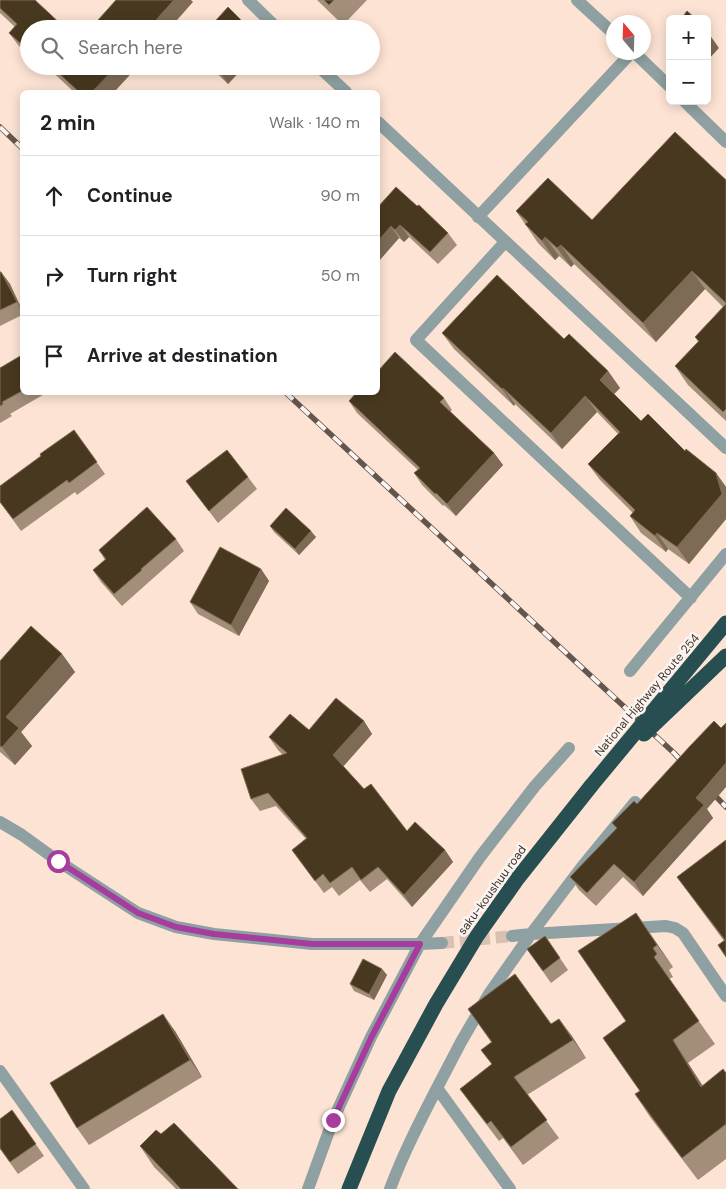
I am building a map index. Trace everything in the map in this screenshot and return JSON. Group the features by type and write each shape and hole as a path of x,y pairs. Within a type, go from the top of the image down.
{"highway":[{"name":"National Highway Route 254","path":"591,786 726,623"},
{"name":"saku-koushuu road","path":"349,1189 390,1091 436,1004 472,944 518,878 591,786 726,656"}],"street":[{"path":"248,0 269,20"},
{"path":"577,0 606,27"},
{"path":"478,217 625,60"},
{"path":"641,60 666,83"},
{"path":"328,75 344,90"},
{"path":"688,105 726,142"},
{"path":"380,124 726,448"},
{"path":"505,242 416,340 690,598"},
{"path":"630,671 726,554"},
{"path":"308,1189 333,1120 371,1038 420,944 480,857 535,786 569,748"},
{"path":"390,1189 396,1172 437,1088 489,994 581,868 635,802"},
{"path":"0,822 138,913 176,927 214,934 312,944 442,943"},
{"path":"512,936 666,926 675,928 683,933 726,996"},
{"path":"0,1071 84,1189"},
{"path":"437,1088 510,1189"}],"building":[{"path":"0,0 35,0 56,20 20,20 20,43 9,33 17,24 0,8"},
{"path":"116,0 174,0 156,20 98,20"},
{"path":"324,0 334,0 329,5"},
{"path":"228,7 241,20 216,20"},
{"path":"61,75 108,75 94,90 77,90"},
{"path":"675,132 726,180 726,303 692,271 643,323 561,245 557,248 545,237 542,241 525,224 528,222 516,211 548,178 592,220"},
{"path":"396,187 417,206 419,205 448,233 430,252 400,225 395,230 391,226 380,239 380,205"},
{"path":"0,272 17,302 0,310"},
{"path":"497,275 564,339 569,334 608,371 600,380 641,421 648,414 685,451 686,449 716,473 722,494 677,547 657,533 655,536 630,516 635,510 588,464 620,432 585,396 551,433 442,333"},
{"path":"726,304 726,409 723,412 675,366 699,341 695,337"},
{"path":"395,352 444,398 440,402 494,453 447,504 414,473 420,468 349,401 354,395 380,395 380,369"},
{"path":"20,356 20,392 2,402 3,404 0,406 0,368"},
{"path":"74,430 97,462 69,483 67,480 13,519 0,502 0,486"},
{"path":"227,450 248,477 209,511 186,481"},
{"path":"147,507 176,539 114,594 93,570 106,559 99,550"},
{"path":"286,508 311,531 295,549 270,526"},
{"path":"220,547 261,569 231,625 190,602"},
{"path":"31,626 62,654 6,717 19,728 2,747 0,746 0,661"},
{"path":"336,698 364,721 333,755 364,789 371,784 407,831 415,822 445,850 404,895 378,867 361,880 352,867 330,883 323,874 315,881 292,850 307,838 268,793 251,799 241,769 287,753 269,737 290,714 309,730"},
{"path":"714,721 721,728 726,723 726,763 696,798 704,805 634,882 614,864 587,893 570,877 617,828 612,823 634,801 637,804"},
{"path":"726,840 726,957 718,945 725,940 677,877"},
{"path":"636,913 657,945 653,948 657,954 654,957 699,1021 673,1040 701,1087 723,1069 726,1073 726,1124 682,1158 635,1094 640,1091 603,1038 626,1021 578,951"},
{"path":"545,936 560,958 543,971 527,949"},
{"path":"363,959 382,969 369,994 350,984"},
{"path":"515,974 551,1024 559,1019 573,1040 514,1077 547,1120 511,1147 491,1121 487,1124 460,1089 492,1064 481,1050 492,1042 468,1009"},
{"path":"163,1014 190,1060 77,1128 50,1083"},
{"path":"12,1110 36,1144 10,1162 0,1148 0,1119"},
{"path":"174,1123 238,1189 181,1189 140,1146 156,1130 161,1134"}],"tunnel":[{"path":"442,943 512,936"}],"railway":[{"path":"0,127 20,146"},
{"path":"288,395 688,768"},
{"path":"707,787 726,807"}],"route":[{"path":"58,861 138,913 176,927 214,934 312,944 420,944 371,1038 333,1120"}]}
